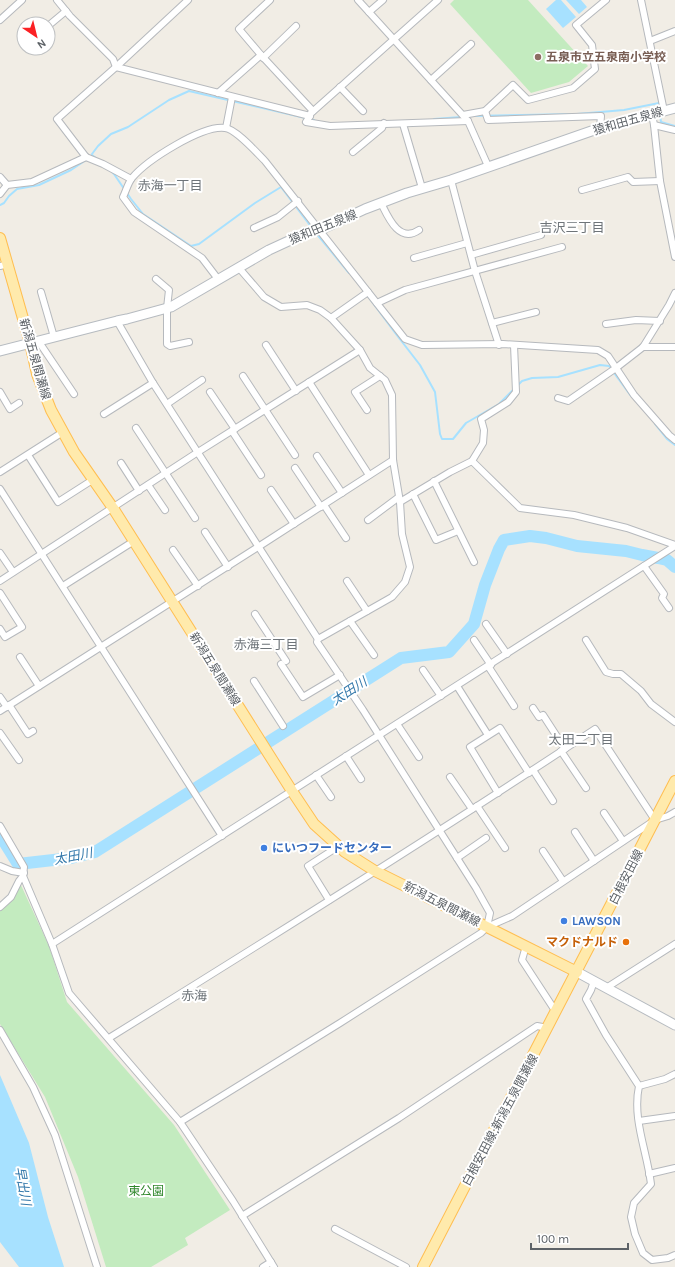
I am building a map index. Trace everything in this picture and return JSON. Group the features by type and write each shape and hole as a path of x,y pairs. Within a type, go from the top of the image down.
{"main road":[{"name":"猿和田五泉線","path":"0,351 167,308 269,250 308,232 320,230 381,203 600,128 675,108"},
{"name":"新潟五泉間瀬線","path":"0,238 4,265 34,342 37,374 51,410 74,452 113,508 314,824 345,852 375,871 577,972"},
{"name":"白根安田線","path":"577,972 675,781"},
{"path":"577,972 675,1025"},
{"name":"白根安田線;新潟五泉間瀬線","path":"423,1267 577,972"}],"street":[{"path":"0,20 22,0"},
{"path":"57,0 113,59 116,67"},
{"path":"131,179 109,166 86,157 57,119 188,0"},
{"path":"270,0 239,29 311,114"},
{"path":"358,0 468,121 488,166"},
{"path":"369,12 383,0"},
{"path":"438,0 311,114 306,122 330,126 468,121"},
{"path":"463,115 485,111 513,84 528,100 573,88 595,69 592,45 576,25 606,0"},
{"path":"643,1 664,110"},
{"path":"56,19 66,10"},
{"path":"218,93 296,26"},
{"path":"650,41 675,31"},
{"path":"431,80 471,44"},
{"path":"116,67 232,97 311,114"},
{"path":"340,88 363,111"},
{"path":"226,128 232,97"},
{"path":"485,111 488,120 601,116 600,128"},
{"path":"652,114 660,181 672,227 675,257"},
{"path":"353,152 382,128 384,123"},
{"path":"403,124 422,188"},
{"path":"654,125 675,130"},
{"path":"218,279 202,258 191,249 134,212 123,197 131,179 144,166 193,136 209,130 226,128 244,139 265,161 405,338 422,346 514,345 598,350 608,356 634,395 669,436 675,440"},
{"path":"0,194 7,186 32,182 86,157"},
{"path":"0,177 7,186"},
{"path":"582,190 628,177 633,182 660,181"},
{"path":"450,180 475,271 499,345"},
{"path":"254,228 278,218 298,201"},
{"path":"381,203 391,224 398,230 409,234 419,230"},
{"path":"471,255 541,235"},
{"path":"414,258 468,243"},
{"path":"377,303 406,290 562,247"},
{"path":"239,268 264,297 281,307 307,305 320,310 331,318 360,350 370,368 385,380 392,395 393,460 400,499 402,534 410,567 405,582 392,597 318,639"},
{"path":"156,279 169,290 167,308 167,344 170,346 189,342"},
{"path":"41,292 54,337"},
{"path":"331,318 368,292"},
{"path":"558,398 568,401 616,368 642,347 660,321 675,293"},
{"path":"492,323 536,312"},
{"path":"606,324 636,320 660,321"},
{"path":"117,321 153,383 318,639 317,642 340,675 457,858 490,914 487,927"},
{"path":"34,342 74,394"},
{"path":"266,345 296,390"},
{"path":"368,520 400,499 413,494 472,461 483,443 484,430 482,419 508,402 516,392 514,345"},
{"path":"642,347 675,347"},
{"path":"0,581 198,452 360,350"},
{"path":"243,376 295,455"},
{"path":"367,410 355,392 380,376"},
{"path":"167,404 202,380"},
{"path":"309,382 369,475"},
{"path":"104,414 153,383"},
{"path":"0,392 10,409 19,403"},
{"path":"210,392 262,475"},
{"path":"136,428 195,518"},
{"path":"0,472 63,432"},
{"path":"28,455 58,502 94,479"},
{"path":"317,456 342,493"},
{"path":"0,711 228,567 393,460"},
{"path":"472,461 520,508 589,518 627,528 675,546"},
{"path":"121,463 139,491"},
{"path":"295,468 346,538"},
{"path":"434,481 474,562"},
{"path":"148,485 165,510"},
{"path":"0,489 222,836"},
{"path":"271,490 294,524"},
{"path":"413,494 436,540 458,531"},
{"path":"205,532 228,567"},
{"path":"63,586 134,541"},
{"path":"52,944 675,546"},
{"path":"174,550 198,586"},
{"path":"0,553 13,572"},
{"path":"644,566 664,594 662,598 669,608"},
{"path":"346,581 367,611"},
{"path":"0,593 22,627 5,637 0,629"},
{"path":"254,614 303,697 340,675"},
{"path":"350,620 374,655"},
{"path":"486,624 507,654"},
{"path":"474,640 514,706"},
{"path":"586,640 606,672 622,674 641,691 651,704 675,722"},
{"path":"20,657 39,686"},
{"path":"423,670 441,696"},
{"path":"254,681 283,726"},
{"path":"457,686 488,735"},
{"path":"0,697 28,734 33,731"},
{"path":"533,708 539,717 543,715 586,788"},
{"path":"397,724 419,757"},
{"path":"498,793 470,747 500,728 553,802"},
{"path":"109,1038 280,932 498,793 595,729 655,820"},
{"path":"0,733 19,760"},
{"path":"346,756 361,779"},
{"path":"316,775 331,798"},
{"path":"450,777 505,848"},
{"path":"180,1122 340,1023 481,933 487,927 512,916 655,820 675,812"},
{"path":"604,813 623,841"},
{"path":"0,826 24,867 24,875 52,944 69,993 180,1122 202,1153 272,1265 263,1267"},
{"path":"575,832 594,861"},
{"path":"457,858 486,838"},
{"path":"329,900 308,866 339,846"},
{"path":"543,851 563,881"},
{"path":"0,866 24,875"},
{"path":"0,907 11,897 19,881 24,875"},
{"path":"606,988 675,944"},
{"path":"526,946 522,960 556,1012"},
{"path":"594,981 586,999 606,1035 640,1086 637,1099 640,1132 651,1184 634,1203 631,1217 635,1234 643,1253 652,1260 668,1258 675,1255"},
{"path":"242,1216 399,1118 537,1026 548,1028"},
{"path":"0,1030 33,1087 55,1135 96,1267"},
{"path":"640,1086 665,1079 675,1074"},
{"path":"639,1121 675,1116"},
{"path":"650,1174 675,1168"},
{"path":"335,1229 406,1267"}],"green space":[{"name":"五泉市立五泉南小学校","path":"454,0 528,0 588,66 569,82 531,93 450,4"},
{"name":"東公園","path":"20,883 49,946 67,1002 174,1125 230,1210 185,1238 188,1245 151,1267 106,1267 78,1177 45,1097 0,1024 0,911 13,898"}],"water":[{"path":"556,0 561,0 576,17 563,28 546,9"},
{"path":"566,0 581,0 587,7 579,14"},
{"name":"早出川","path":"0,1075 29,1143 48,1217 64,1267 19,1267 0,1242"}],"waterway":[{"path":"92,154 111,134 128,127 169,100 189,91 314,120"},
{"path":"472,116 577,114 624,110 659,103 659,109"},
{"path":"660,115 661,122 675,126"},
{"path":"434,119 461,117"},
{"path":"92,155 97,159"},
{"path":"0,205 4,203 17,189 39,185 71,170 86,160"},
{"path":"111,171 143,214 191,246 199,244 255,203 281,187 312,228"},
{"path":"316,233 349,273"},
{"path":"367,295 420,365 435,392 440,434 442,439 453,439 466,423 499,404 514,389"},
{"path":"517,386 522,381 532,378 558,377 600,365 609,366 631,396"},
{"path":"655,424 667,439 675,445"},
{"name":"太田川","path":"0,835 18,864 71,858 95,852 401,658 449,652 474,624 485,585 504,540 530,536 546,538 577,546 626,551 667,560 675,567"}],"place":[{"name":"五泉市立五泉南小学校","path":"538,57"},
{"name":"にいつフードセンター","path":"264,848"},
{"name":"LAWSON","path":"564,921"},
{"name":"マクドナルド","path":"626,942"}],"district":[{"name":"赤海一丁目","path":"170,185"},
{"name":"吉沢三丁目","path":"572,227"},
{"name":"赤海三丁目","path":"266,644"},
{"name":"太田二丁目","path":"581,739"},
{"name":"赤海","path":"194,995"}]}
